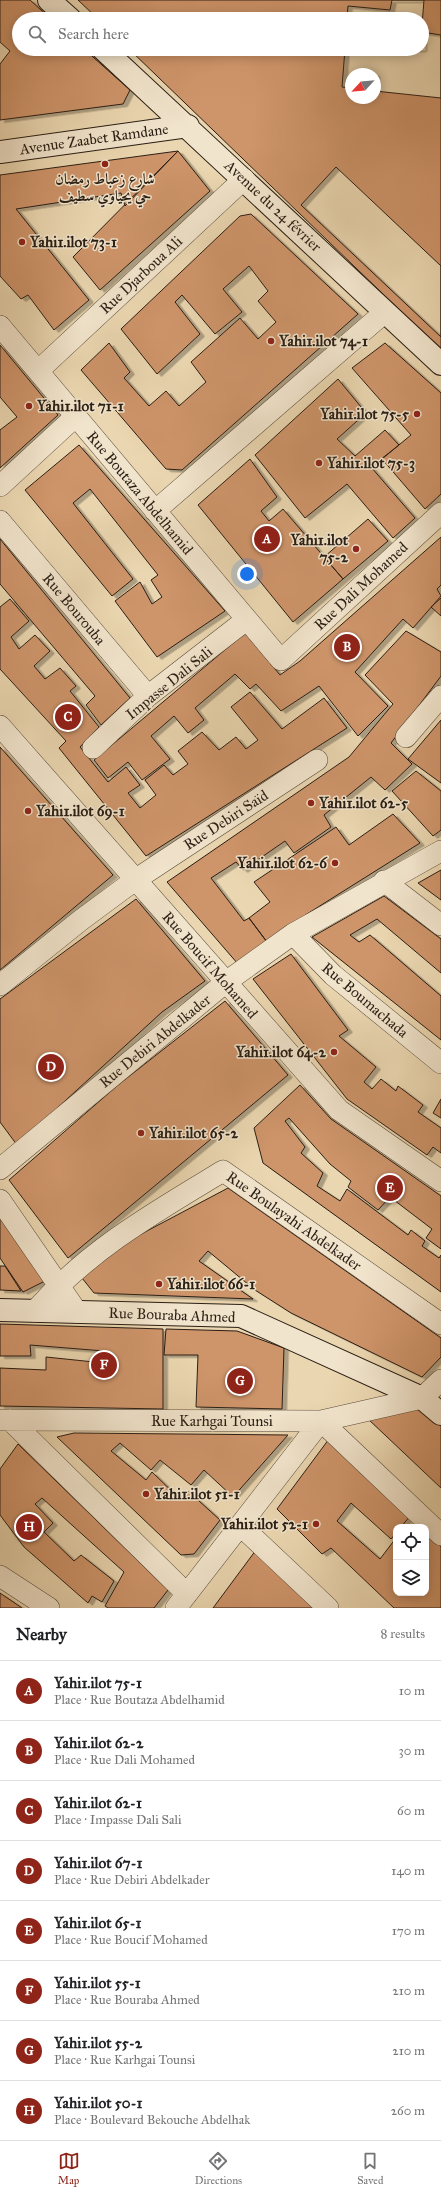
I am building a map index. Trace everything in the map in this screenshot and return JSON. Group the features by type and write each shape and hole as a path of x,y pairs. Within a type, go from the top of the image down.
{"street":[{"path":"50,0 63,12"},
{"name":"Avenue du 24 février","path":"111,56 188,126 441,364"},
{"name":"Avenue Zaabet Ramdane","path":"0,152 188,126"},
{"name":"Rue Djarboua Ali","path":"38,371 244,179"},
{"path":"155,511 385,312"},
{"name":"Rue Boutaza Abdelhamid","path":"0,326 280,660"},
{"path":"0,486 76,416"},
{"name":"Rue Dali Mohamed","path":"280,660 441,513"},
{"name":"Rue Bourouba","path":"0,522 148,696"},
{"name":"Impasse Dali Sali","path":"93,748 148,696 246,620"},
{"path":"406,737 441,696"},
{"name":"Rue Boucif Mohamed","path":"0,726 339,1110 441,1181"},
{"name":"Rue Debiri Saïd","path":"0,985 80,920 135,880 317,760"},
{"name":"Rue Debiri Abdelkader","path":"0,1169 226,982 293,934 384,881 441,851"},
{"path":"384,881 441,925"},
{"name":"Rue Boumachada","path":"293,934 333,976 441,1063"},
{"name":"Rue Boulayahi Abdelkader","path":"35,1311 58,1284 123,1232 223,1171 441,1324"},
{"path":"0,1200 77,1312"},
{"name":"Rue Bouraba Ahmed","path":"0,1310 241,1316 422,1398 441,1414"},
{"path":"422,1398 441,1380"},
{"name":"Rue Karhgai Tounsi","path":"5,1420 321,1421 422,1398"},
{"path":"5,1420 181,1601 321,1421 441,1535"},
{"path":"240,1525 328,1608"},
{"path":"0,1576 49,1608"}],"building":[{"path":"0,0 30,0 43,12 12,12 12,56 92,56 130,90 123,104 0,120 0,64 10,51 0,42"},
{"path":"78,0 441,0 441,350 136,56 429,56 429,12 91,12"},
{"path":"392,0 424,0 423,12 348,12 348,6 390,10"},
{"path":"429,33 441,35 441,98 381,92 381,68 345,68 345,87 342,87 344,56 429,56"},
{"name":"Yahi1.ilot 73-1","path":"178,151 125,206 121,193 16,209 89,300 54,330 28,295 21,299 0,276 0,175"},
{"path":"178,151 210,191 100,290 73,257"},
{"path":"336,167 441,266 441,337 301,205"},
{"name":"Yahi1.ilot 74-1","path":"251,214 358,314 182,470 166,469 81,370 109,343 130,372 124,378 149,406 166,391 179,406 206,382 191,362 240,318 258,339 276,322 258,301 268,291 249,266 223,289 242,312 215,334 182,295 175,302 200,334 157,374 121,329 240,216"},
{"name":"Yahi1.ilot 75-5","path":"385,343 441,393 441,494 425,509 382,459 411,435 352,368"},
{"name":"Yahi1.ilot 71-1","path":"0,345 58,415 0,468 0,430 17,417 0,397"},
{"name":"Yahi1.ilot 75-3","path":"338,379 366,413 337,439 355,456 385,430 399,445 371,467 415,518 393,538 347,484 305,518 255,455"},
{"path":"79,445 225,611 157,657 115,601 140,582 152,604 162,597 151,580 158,575 90,489 73,503 133,579 112,596 25,490"},
{"path":"250,459 277,497 261,511 269,521 283,509 343,579 293,622 198,505"},
{"name":"Yahi1.ilot 75-2","path":"368,519 388,541 343,579 324,557"},
{"path":"441,537 441,585 437,589 441,596 413,628 403,619 355,672 388,706 358,736 319,686 281,711 256,684 250,689 235,674 195,708 204,720 188,733 174,716 151,736 170,759 142,780 128,762 108,778 94,760 245,633 280,675 300,661"},
{"path":"0,539 130,698 101,725 86,705 95,696 0,584"},
{"path":"441,598 441,616 431,607"},
{"path":"10,599 29,621 11,637 19,649 35,635 50,651 34,666 45,679 60,668 76,686 70,691 99,727 80,747 108,782 126,767 140,785 128,793 140,808 156,795 145,780 164,765 173,775 188,764 178,751 202,732 219,750 236,737 246,749 258,740 231,707 250,692 282,729 324,698 347,728 146,856 59,748 66,741 0,669 0,607"},
{"name":"Yahi1.ilot 62-5","path":"406,631 441,652 441,676 391,743 412,764 385,790 371,777 324,815 331,827 294,853 285,841 243,870 236,862 211,878 244,921 249,918 267,942 238,964 167,882 349,757 393,704 365,675"},
{"path":"441,720 441,783 408,759"},
{"name":"Yahi1.ilot 69-1","path":"0,747 113,875 0,970"},
{"path":"416,771 441,791 441,830 433,836 392,791"},
{"name":"Yahi1.ilot 62-6","path":"393,814 420,843 307,914 267,942 249,918 270,902 254,882 336,827 349,845"},
{"path":"441,870 441,900 418,883"},
{"path":"384,896 441,939 441,973 377,919 350,935 359,942 370,935 441,996 441,1040 312,937"},
{"path":"136,899 205,981 162,1012 17,1145 0,1122 0,999"},
{"name":"Yahi1.ilot 64-2","path":"291,954 348,1030 339,1036 376,1067 364,1082 372,1089 381,1079 396,1091 398,1086 423,1105 418,1112 441,1128 441,1153 433,1147 427,1155 347,1099 253,979"},
{"name":"Yahi1.ilot 65-2","path":"225,1001 288,1075 68,1258 9,1180 118,1085"},
{"path":"300,1085 331,1119 441,1196 441,1249 426,1238 432,1229 390,1197 378,1210 348,1187 351,1181 330,1164 289,1118 285,1121 305,1147 301,1153 323,1173 317,1186 340,1201 347,1189 408,1235 411,1230 425,1241 422,1246 439,1258 441,1255 441,1292 263,1163 254,1128"},
{"path":"441,1099 441,1118 433,1113"},
{"name":"Yahi1.ilot 66-1","path":"228,1188 441,1338 441,1357 422,1377 291,1313 255,1290 208,1251 199,1261 253,1299 94,1293 82,1278 128,1241"},
{"path":"0,1214 45,1281 23,1292 0,1258"},
{"path":"0,1266 5,1266 21,1291 0,1290"},
{"path":"0,1324 163,1329 163,1409 0,1406 0,1368 46,1370 46,1357 104,1363 104,1351 30,1345 31,1356 0,1356"},
{"path":"166,1329 237,1331 284,1348 282,1409 196,1407 198,1355 164,1355"},
{"path":"421,1405 441,1422 441,1488 367,1418"},
{"name":"Yahi1.ilot 51-1","path":"74,1433 288,1435 233,1497 204,1470 191,1485 160,1460 151,1470 120,1443 111,1451 146,1480 152,1472 181,1500 188,1491 220,1520 194,1554 181,1555 57,1437"},
{"name":"Yahi1.ilot 52-1","path":"329,1439 410,1516 403,1524 393,1524 393,1537 391,1539 351,1503 337,1521 380,1559 393,1542 393,1596 429,1596 429,1535 441,1547 441,1608 394,1608 331,1548 322,1554 277,1509"},
{"path":"18,1444 168,1590 154,1608 108,1608 105,1606 124,1572 42,1498 35,1504 53,1523 44,1532 74,1561 81,1555 114,1581 102,1602 92,1596 88,1603 24,1547 0,1515 0,1469"},
{"path":"256,1550 321,1608 213,1608"},
{"path":"0,1593 22,1608 0,1608"}],"place":[{"name":"شارع زعباط رمضان حي يحياوي سطيف","path":"105,164"},
{"name":"Yahi1.ilot 73-1","path":"22,242"},
{"name":"Yahi1.ilot 74-1","path":"271,341"},
{"name":"Yahi1.ilot 71-1","path":"29,406"},
{"name":"Yahi1.ilot 75-5","path":"417,414"},
{"name":"Yahi1.ilot 75-3","path":"319,463"},
{"name":"Yahi1.ilot 75-1","path":"267,539"},
{"name":"Yahi1.ilot 75-2","path":"356,549"},
{"name":"Yahi1.ilot 62-2","path":"347,647"},
{"name":"Yahi1.ilot 62-1","path":"68,717"},
{"name":"Yahi1.ilot 62-5","path":"311,803"},
{"name":"Yahi1.ilot 69-1","path":"28,811"},
{"name":"Yahi1.ilot 62-6","path":"335,863"},
{"name":"Yahi1.ilot 64-2","path":"334,1052"},
{"name":"Yahi1.ilot 67-1","path":"51,1067"},
{"name":"Yahi1.ilot 65-2","path":"141,1133"},
{"name":"Yahi1.ilot 65-1","path":"390,1188"},
{"name":"Yahi1.ilot 66-1","path":"159,1284"},
{"name":"Yahi1.ilot 55-1","path":"104,1365"},
{"name":"Yahi1.ilot 55-2","path":"240,1381"},
{"name":"Yahi1.ilot 51-1","path":"146,1494"},
{"name":"Yahi1.ilot 52-1","path":"316,1524"},
{"name":"Yahi1.ilot 50-1","path":"29,1527"}]}
